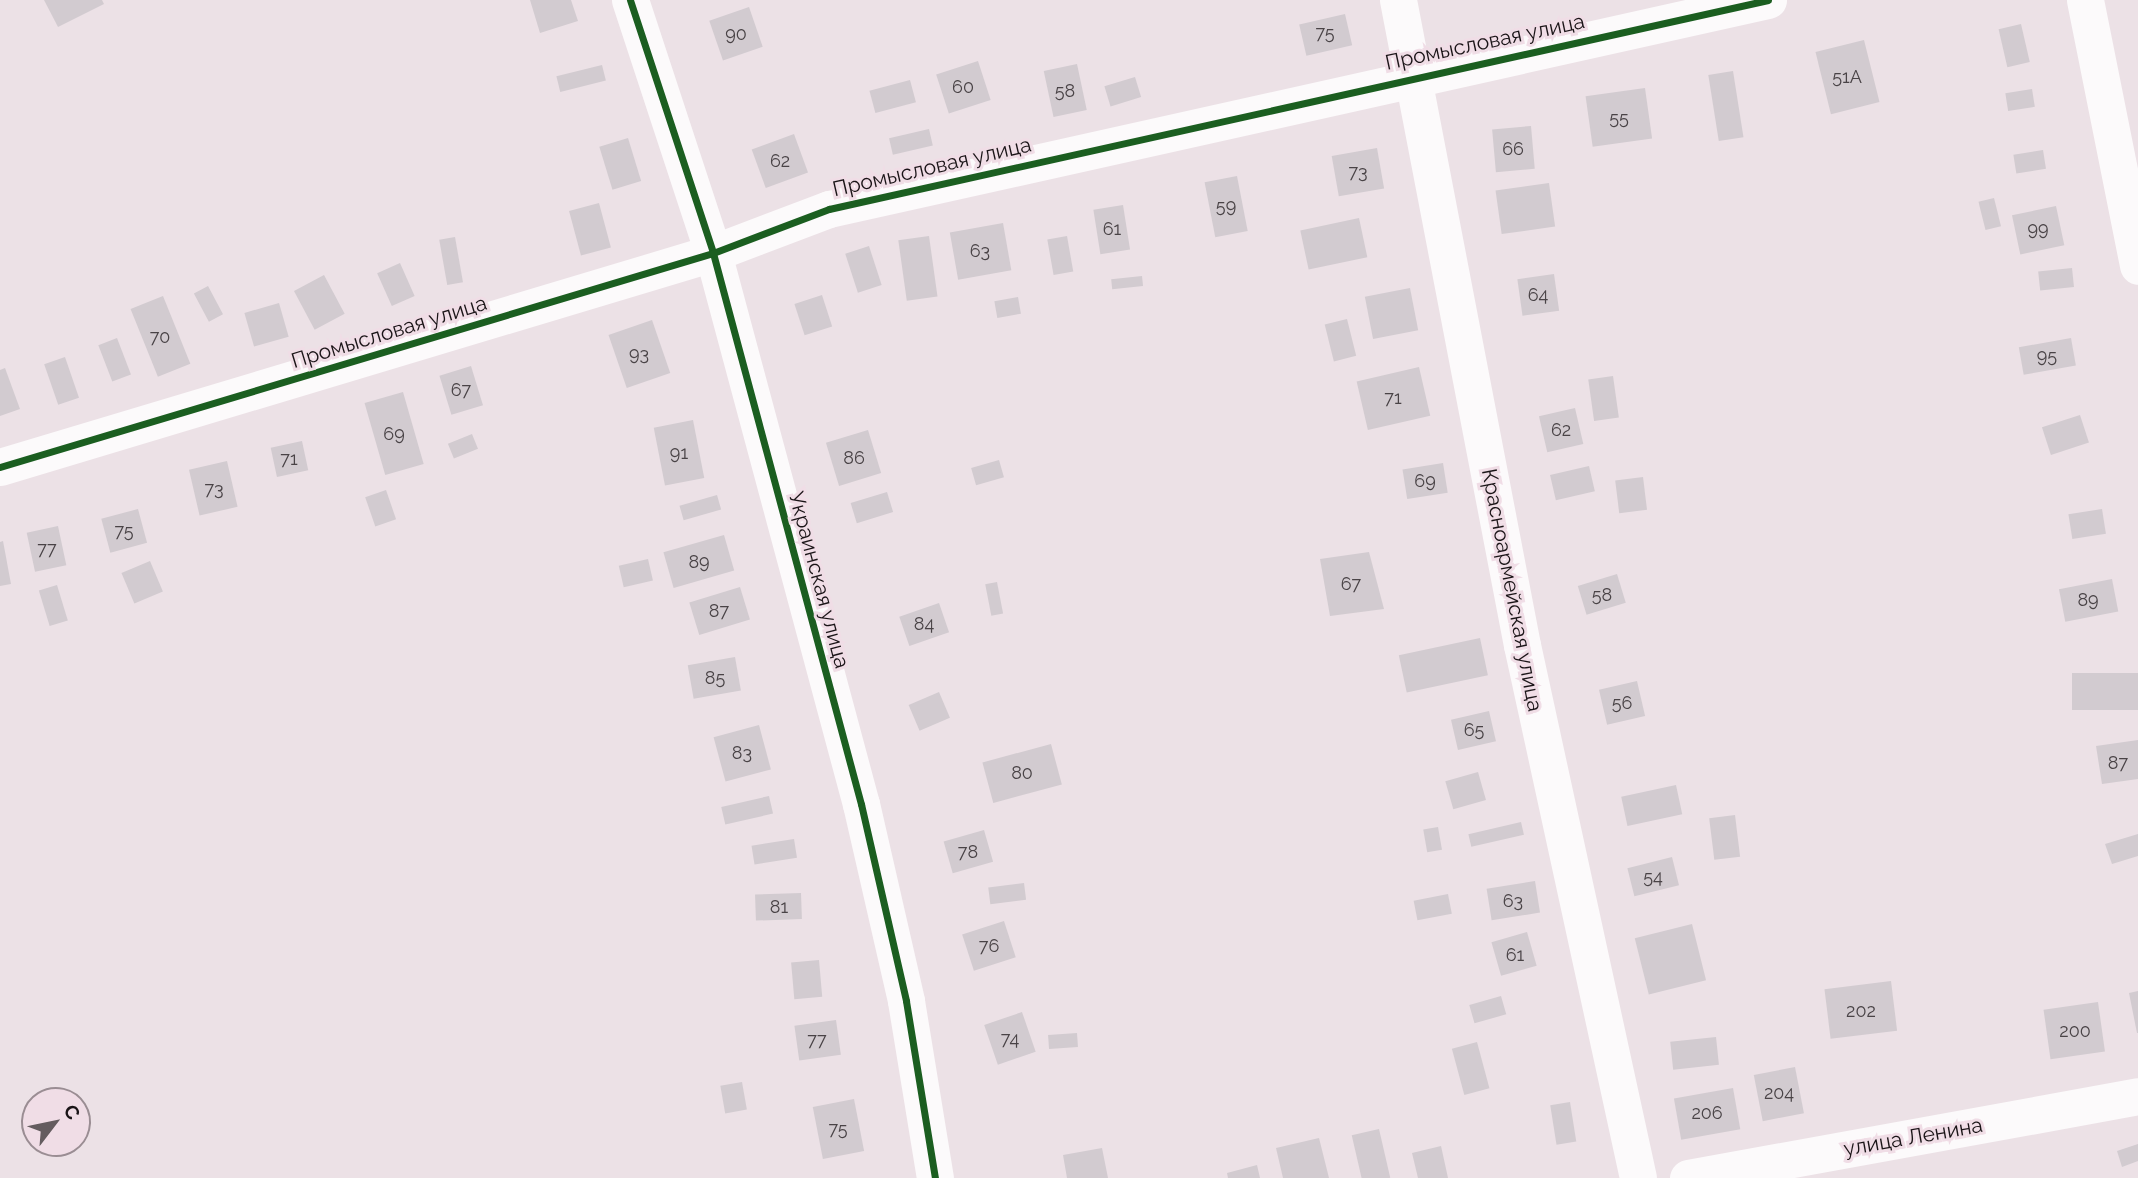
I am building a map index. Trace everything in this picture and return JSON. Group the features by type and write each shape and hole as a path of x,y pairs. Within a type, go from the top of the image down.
{"street":[{"name":"Украинская улица","path":"630,0 713,253 861,804 906,1001 935,1178"},
{"name":"Красноармейская улица","path":"1398,0 1522,645 1638,1178"},
{"name":"Промысловая улица","path":"0,467 713,253 829,209 1411,75 1768,0"},
{"path":"2085,0 2138,266"},
{"name":"улица Ленина","path":"1688,1178 2138,1096"}],"building":[{"path":"44,0 102,0 104,4 58,27"},
{"path":"530,0 571,0 578,21 540,33"},
{"path":"749,7 763,47 723,60 709,21"},
{"path":"1345,14 1352,45 1306,56 1299,25"},
{"path":"2021,24 2030,62 2007,67 1999,29"},
{"path":"1864,40 1879,102 1831,114 1815,52"},
{"path":"978,61 991,100 949,114 936,75"},
{"path":"1077,64 1087,110 1054,117 1044,71"},
{"path":"602,65 606,81 560,92 556,76"},
{"path":"1733,71 1743,137 1719,141 1708,75"},
{"path":"1135,77 1141,97 1111,106 1104,86"},
{"path":"910,80 916,102 875,113 869,91"},
{"path":"1645,88 1652,139 1593,147 1586,96"},
{"path":"2032,89 2035,107 2008,111 2005,93"},
{"path":"1531,126 1535,169 1496,172 1492,129"},
{"path":"929,129 933,146 893,155 889,138"},
{"path":"794,134 808,173 766,188 752,149"},
{"path":"628,138 641,181 612,190 599,147"},
{"path":"1377,148 1384,188 1339,196 1332,156"},
{"path":"2043,150 2046,169 2016,173 2013,155"},
{"path":"1237,176 1248,231 1215,237 1205,182"},
{"path":"1549,183 1555,227 1502,234 1496,191"},
{"path":"1994,198 2001,226 1985,230 1978,202"},
{"path":"599,203 611,247 581,255 569,211"},
{"path":"1123,205 1130,249 1100,254 1093,210"},
{"path":"2056,206 2064,245 2020,254 2012,215"},
{"path":"1359,218 1367,257 1309,270 1300,230"},
{"path":"1003,223 1011,270 958,280 950,232"},
{"path":"929,236 937,296 907,301 898,240"},
{"path":"1067,236 1073,271 1054,275 1047,239"},
{"path":"455,237 463,282 447,285 439,240"},
{"path":"869,246 882,285 858,293 845,254"},
{"path":"400,263 415,296 392,306 377,273"},
{"path":"2072,268 2074,287 2040,290 2038,272"},
{"path":"1554,274 1559,311 1523,316 1517,279"},
{"path":"324,275 345,314 315,330 294,291"},
{"path":"1142,276 1143,286 1112,289 1111,279"},
{"path":"208,286 223,314 209,322 194,294"},
{"path":"1410,288 1418,330 1373,339 1365,297"},
{"path":"822,295 832,326 805,335 794,304"},
{"path":"163,296 190,364 158,377 131,309"},
{"path":"1018,297 1021,314 997,318 994,301"},
{"path":"279,303 289,337 254,347 244,313"},
{"path":"1347,319 1356,356 1334,361 1325,325"},
{"path":"652,320 670,373 627,388 609,335"},
{"path":"117,338 131,374 112,382 98,345"},
{"path":"2071,338 2076,366 2024,375 2019,347"},
{"path":"65,357 79,398 58,405 44,364"},
{"path":"471,366 483,405 451,415 439,376"},
{"path":"1419,367 1430,416 1368,430 1357,381"},
{"path":"5,368 20,409 0,416 0,370"},
{"path":"1613,376 1619,418 1594,421 1588,379"},
{"path":"403,392 424,464 385,475 365,403"},
{"path":"1575,408 1583,444 1547,452 1539,416"},
{"path":"2080,415 2089,443 2051,455 2042,427"},
{"path":"693,420 704,478 665,486 654,428"},
{"path":"868,430 881,473 839,486 826,443"},
{"path":"472,434 478,449 454,459 448,444"},
{"path":"302,441 308,470 277,477 271,448"},
{"path":"999,460 1004,477 976,485 971,468"},
{"path":"227,461 238,507 200,516 189,470"},
{"path":"1443,463 1448,493 1407,499 1403,469"},
{"path":"1589,466 1595,491 1556,500 1550,475"},
{"path":"1643,477 1647,510 1619,513 1615,480"},
{"path":"386,490 396,519 375,526 365,497"},
{"path":"887,492 893,512 857,523 851,503"},
{"path":"717,495 721,509 684,520 680,506"},
{"path":"138,509 147,543 110,553 101,519"},
{"path":"2102,509 2106,534 2072,539 2068,514"},
{"path":"58,526 66,565 35,572 27,533"},
{"path":"724,535 734,571 674,588 663,552"},
{"path":"3,541 11,584 0,586 0,542"},
{"path":"1369,552 1384,609 1330,616 1320,559"},
{"path":"648,559 653,580 624,587 619,566"},
{"path":"150,561 163,591 134,603 121,573"},
{"path":"1617,574 1626,603 1587,615 1578,586"},
{"path":"2112,579 2118,611 2065,622 2059,589"},
{"path":"997,582 1003,613 991,616 985,584"},
{"path":"57,585 68,620 50,626 39,591"},
{"path":"740,587 750,620 699,635 689,602"},
{"path":"939,603 949,632 909,646 899,617"},
{"path":"1480,638 1488,675 1407,692 1399,655"},
{"path":"735,657 741,690 694,699 688,665"},
{"path":"2072,673 2138,673 2138,710 2072,710"},
{"path":"1637,681 1645,716 1607,725 1599,690"},
{"path":"939,692 950,718 920,731 909,705"},
{"path":"1489,711 1496,741 1458,750 1451,720"},
{"path":"759,725 771,769 726,782 714,737"},
{"path":"2138,740 2138,779 2102,784 2096,746"},
{"path":"1051,744 1062,785 993,803 982,762"},
{"path":"1478,772 1486,800 1453,809 1445,781"},
{"path":"1676,785 1682,814 1627,826 1621,797"},
{"path":"769,796 773,814 725,825 721,807"},
{"path":"1735,815 1740,857 1714,860 1709,818"},
{"path":"1521,822 1524,835 1471,847 1468,834"},
{"path":"1438,827 1442,850 1427,852 1423,830"},
{"path":"984,830 993,862 953,873 944,842"},
{"path":"2138,834 2138,856 2112,864 2105,844"},
{"path":"794,839 797,858 755,864 752,846"},
{"path":"1672,857 1679,885 1634,896 1627,868"},
{"path":"1535,881 1540,913 1492,920 1487,889"},
{"path":"1024,883 1026,900 990,904 988,887"},
{"path":"801,893 802,919 756,921 755,895"},
{"path":"1448,894 1452,914 1417,920 1414,901"},
{"path":"1004,921 1016,957 974,971 962,935"},
{"path":"1692,924 1706,980 1649,995 1635,938"},
{"path":"1527,932 1537,966 1501,976 1491,942"},
{"path":"819,960 822,997 794,999 791,962"},
{"path":"1891,981 1897,1031 1831,1039 1824,989"},
{"path":"2138,991 2138,1033 2137,1033 2129,993"},
{"path":"1501,996 1506,1014 1475,1023 1469,1005"},
{"path":"2098,1002 2105,1052 2050,1059 2044,1010"},
{"path":"1022,1012 1036,1052 998,1065 984,1025"},
{"path":"836,1020 841,1055 799,1061 794,1026"},
{"path":"1077,1033 1078,1047 1049,1049 1048,1035"},
{"path":"1716,1037 1719,1065 1673,1070 1670,1042"},
{"path":"1477,1042 1489,1088 1464,1095 1452,1049"},
{"path":"1795,1067 1804,1113 1763,1121 1754,1075"},
{"path":"742,1082 747,1110 725,1113 720,1086"},
{"path":"1733,1088 1740,1129 1681,1140 1674,1098"},
{"path":"854,1099 864,1151 823,1159 813,1107"},
{"path":"1570,1102 1576,1142 1557,1145 1550,1105"},
{"path":"1379,1129 1390,1178 1362,1178 1352,1135"},
{"path":"1319,1138 1329,1178 1283,1178 1276,1148"},
{"path":"2138,1144 2138,1161 2122,1167 2117,1151"},
{"path":"1441,1146 1448,1178 1418,1178 1412,1153"},
{"path":"1102,1148 1108,1178 1067,1178 1063,1155"},
{"path":"1257,1165 1260,1178 1228,1178 1227,1173"}],"cycle path":[{"path":"630,0 713,253 861,804 906,1001 935,1178"},
{"path":"0,467 713,253 829,209 1768,0"}]}
